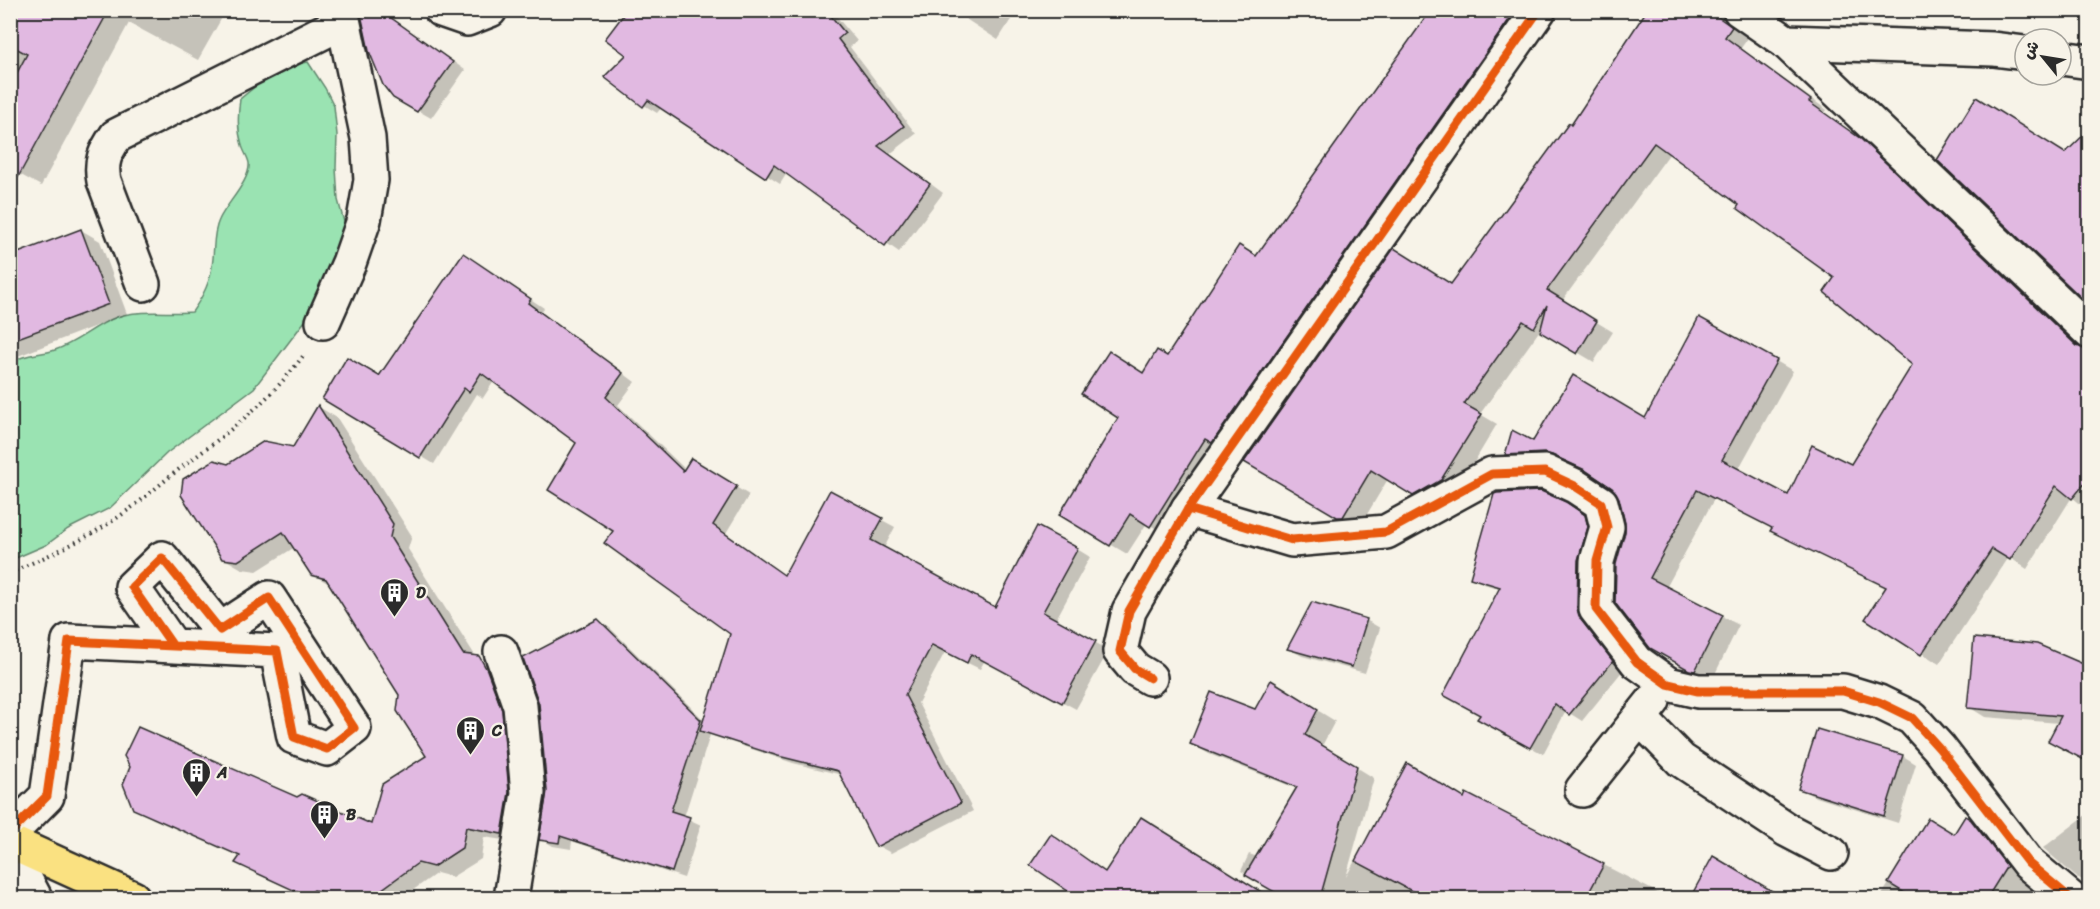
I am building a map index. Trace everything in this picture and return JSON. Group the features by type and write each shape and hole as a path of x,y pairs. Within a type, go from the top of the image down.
{"main road":[{"path":"10,842 133,898"}],"street":[{"path":"441,10 467,19 490,10"},
{"path":"1150,678 1135,669 1120,651 1129,611 1188,509 1539,10"},
{"path":"1740,10 1786,42 2090,332"},
{"path":"143,284 104,181 103,158 116,136 342,16 368,138 371,180 364,220 349,263 323,322"},
{"path":"1786,42 2013,52"},
{"path":"2073,60 2090,62"},
{"path":"1188,509 1292,540 1337,538 1386,532 1492,474 1545,472 1575,486 1600,503 1607,527 1597,561 1596,609 1638,662 1668,684 1698,691 1843,691 1879,702 1912,718 1940,749 2028,863 2070,898"},
{"path":"10,834 47,796 69,641 276,651 294,737 327,749 354,728 269,598 220,630 162,558 132,586 173,646"},
{"path":"501,652 520,706 528,793 512,898"},
{"path":"1582,790 1668,684"},
{"path":"1640,718 1681,760 1787,830 1831,853"},
{"path":"10,851 35,898"}],"path":[{"path":"10,573 77,541 124,514 222,438 285,380 304,355 323,322"}],"green space":[{"path":"308,62 334,106 338,200 344,222 338,250 311,313 254,388 167,453 110,508 68,529 46,545 11,560 11,362 63,347 117,317 144,312 192,312 209,279 215,231 219,220 249,170 249,163 239,133 240,99 257,85 269,70"}],"building":[{"path":"10,10 109,10 10,192 10,86 27,54 10,45"},
{"path":"360,10 380,10 453,62 417,112 393,98 383,85 369,51"},
{"path":"627,10 826,10 845,33 838,39 904,126 878,146 930,184 885,246 774,165 766,178 648,100 643,107 604,77 626,55 605,39"},
{"path":"1431,10 1516,10 1212,443 1205,439 1150,527 1130,514 1110,546 1059,515 1118,418 1081,394 1109,351 1143,373 1157,350 1167,356 1239,245 1256,256"},
{"path":"1647,10 1708,10 1732,27 1725,37 1861,139 2077,346 2090,350 2090,477 2072,499 2056,486 2010,560 1992,549 1921,655 1865,619 1886,587 1770,531 1772,528 1697,490 1650,578 1723,615 1695,671 1689,670 1650,648 1615,603 1616,564 1625,532 1625,523 1619,498 1612,488 1585,470 1552,455 1544,453 1505,455 1512,430 1533,441 1573,375 1645,418 1699,317 1777,360 1722,460 1788,495 1812,445 1851,464 1912,365 1824,292 1834,278 1737,208 1739,205 1654,143 1547,290 1597,321 1577,354 1540,332 1547,305 1534,328 1523,321 1464,404 1482,414 1441,480 1413,496 1371,470 1343,517 1337,517 1244,462 1394,248 1451,284 1569,123 1571,125"},
{"path":"1976,97 2065,153 2090,129 2090,306 1937,160"},
{"path":"81,229 109,304 10,341 10,256"},
{"path":"463,253 531,299 528,303 623,373 606,397 683,471 691,458 737,486 713,525 784,575 830,490 883,518 871,540 995,607 1037,526 1078,548 1043,612 1096,641 1062,703 971,654 967,663 932,645 905,695 961,803 876,847 838,771 778,756 700,731 730,634 604,543 613,531 548,490 576,443 481,373 469,392 464,388 420,458 322,399 347,357 379,376"},
{"path":"318,405 393,524 390,537 463,654 479,656 487,670 502,710 509,792 502,834 466,827 462,848 433,867 418,863 378,892 356,898 346,898 314,890 306,896 235,863 240,856 133,809 123,784 130,767 124,756 138,727 297,797 302,794 371,824 382,784 426,756 397,711 399,695 326,579 311,575 283,532 238,561 222,559 181,495 183,479 214,460 228,464 264,441 293,447"},
{"path":"1541,491 1566,502 1585,515 1588,527 1578,560 1577,609 1581,620 1613,661 1569,715 1555,704 1530,748 1477,719 1480,715 1443,695 1500,587 1470,578 1494,494"},
{"path":"1312,602 1367,619 1352,667 1287,649"},
{"path":"598,619 701,720 671,811 690,817 672,872 560,836 559,843 539,840 547,791 539,704 523,658"},
{"path":"1974,638 2037,644 2088,666 2090,663 2090,763 2048,741 2061,716 1967,708"},
{"path":"1271,680 1318,709 1305,735 1357,766 1320,898 1285,898 1245,875 1297,787 1190,744 1211,692 1255,709"},
{"path":"1817,729 1903,755 1884,816 1798,789"},
{"path":"1407,763 1464,798 1466,793 1604,864 1586,898 1425,898 1355,861"},
{"path":"1965,816 1971,820 2007,866 1987,898 1913,898 1888,883 1928,818 1954,834"},
{"path":"1141,817 1271,898 1078,898 1030,865 1051,834 1105,872"},
{"path":"1713,856 1784,898 1690,898"}],"cycle path":[{"path":"1150,678 1135,669 1120,651 1129,611 1188,509 1539,10"},
{"path":"1188,509 1292,540 1386,532 1492,474 1545,472 1575,486 1601,503 1607,527 1597,561 1596,609 1637,662 1668,684 1698,691 1843,691 1879,702 1912,718 1940,749 2028,863 2070,898"},
{"path":"10,833 47,796 69,641 277,651 294,737 327,749 354,728 269,598 220,630 162,558 132,587 173,646"}],"place":[{"name":"D","path":"395,618"},
{"name":"C","path":"471,756"},
{"name":"A","path":"196,798"},
{"name":"B","path":"325,840"}]}
